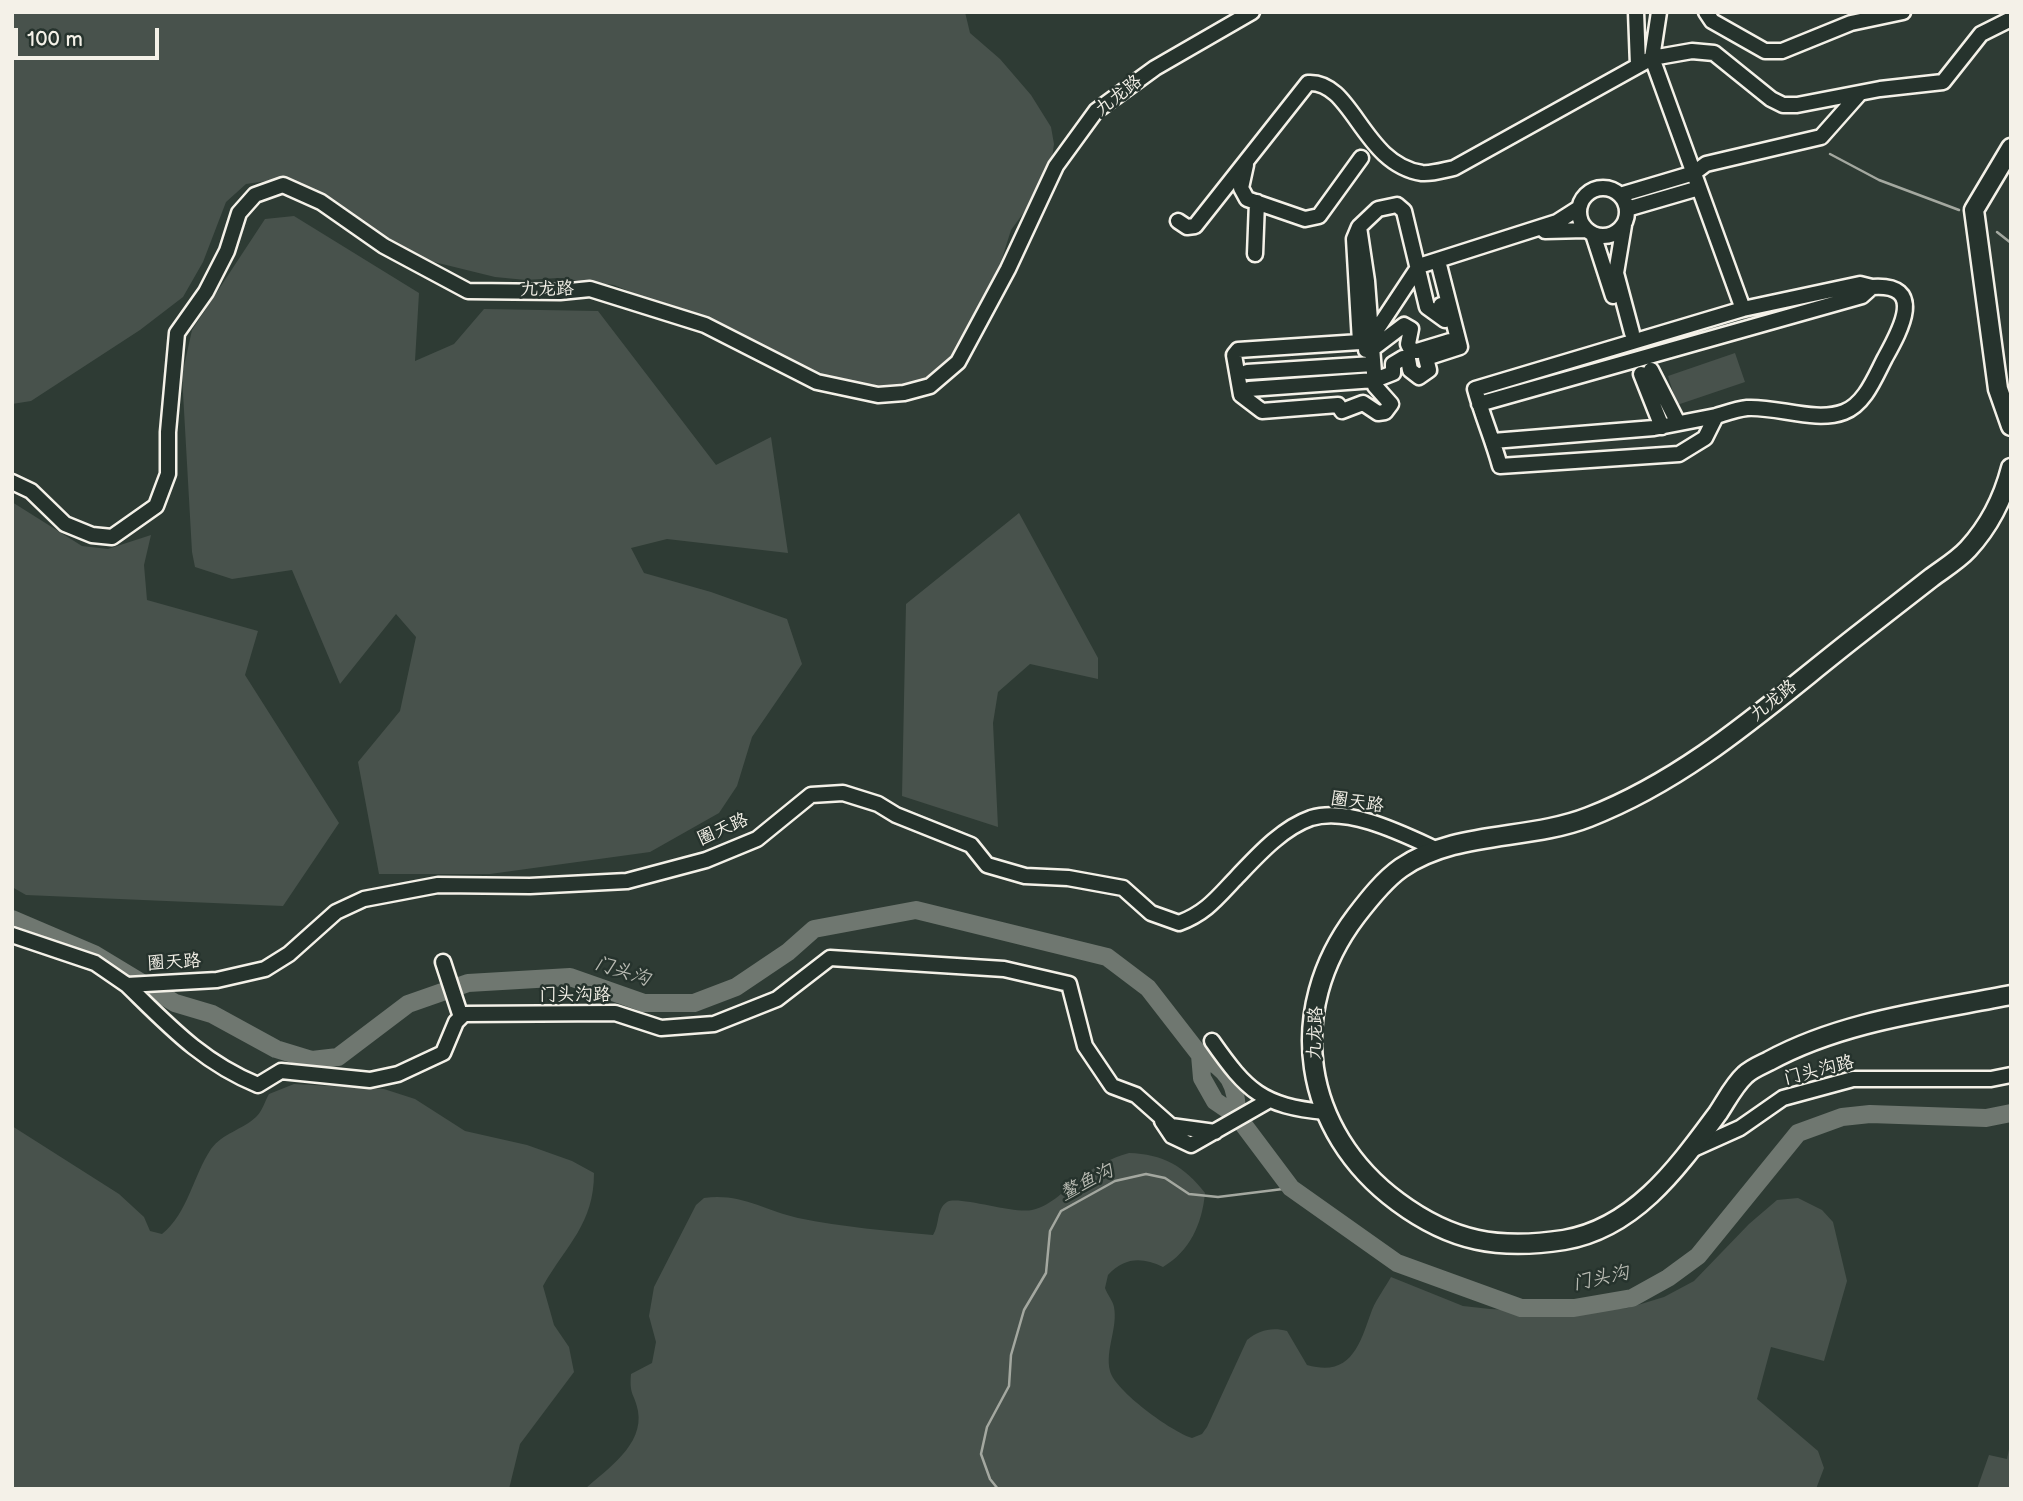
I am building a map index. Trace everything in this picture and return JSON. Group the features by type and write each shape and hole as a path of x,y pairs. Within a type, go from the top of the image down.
{"main road":[{"path":"2011,148 1974,210 1998,389 2011,426"},
{"name":"九龙路","path":"2011,468 2003,499 1967,550 1707,755 1636,797 1584,819 1461,843 1417,858 1395,872 1340,938 1326,965 1312,1013 1312,1058 1325,1112 1341,1146 1370,1181 1407,1208 1458,1237 1512,1247 1571,1239 1616,1221 1657,1192 1746,1073 1799,1045 1881,1021 2011,995"}],"street":[{"name":"九龙路","path":"12,482 31,491 65,524 92,535 112,537 156,506 168,474 168,432 177,333 222,261 239,213 255,195 283,186 321,202 384,246 468,290 560,292 590,289 705,325 827,385 878,395 930,386 958,362 1008,269 1056,166 1096,111 1155,68 1252,12"},
{"path":"1636,12 1645,62 1694,173 1743,309"},
{"path":"1645,62 1659,12"},
{"path":"1706,12 1712,20 1765,51 1782,51 1851,23 1903,12"},
{"path":"1178,221 1187,227 1195,226 1308,83 1321,82 1336,93 1376,148 1394,165 1424,173 1454,168 1645,62 1692,51 1714,53 1783,105 1943,82 1982,34 2011,19"},
{"path":"1620,195 1694,173 1706,164 1821,137 1860,93"},
{"path":"1247,161 1241,188 1247,199 1305,219 1319,216 1361,158"},
{"path":"1369,349 1430,263 1558,222 1579,208 1593,190 1608,188 1620,195 1626,216 1616,274 1629,333 1589,232 1578,216 1579,208"},
{"path":"1527,233 1589,232 1609,236 1626,216 1699,188"},
{"path":"1255,254 1257,202"},
{"path":"1250,396 1262,411 1338,405 1342,411 1363,403 1378,413 1385,412 1391,404 1375,387 1375,380 1369,349 1367,281 1359,227 1378,209 1397,205 1404,211 1430,263 1460,347 1426,358 1429,370 1419,377 1410,370 1408,359 1403,358 1393,364 1393,373 1375,380 1241,396 1243,363 1238,350 1369,349"},
{"path":"1243,363 1369,349 1404,325 1411,329 1408,344 1411,350 1448,344 1451,338 1430,263"},
{"path":"1493,441 1662,427 1747,408 1814,414 1843,413 1862,399 1904,323 1906,304 1897,290 1887,286 1872,287 1860,284 1743,309 1475,389 1500,466 1679,454 1705,438 1716,415"},
{"path":"1479,404 1862,296 1872,287"},
{"path":"1662,427 1646,372 1678,424"},
{"name":"圈天路","path":"12,935 95,963 127,985 217,980 265,969 289,954 336,912 364,899 438,885 530,886 627,881 706,860 757,839 811,795 843,793 878,804 896,815 971,845 987,865 1025,876 1068,878 1123,888 1152,913 1179,923 1200,915 1252,862 1291,828 1312,817 1333,815 1386,826 1438,850"},
{"name":"门头沟路","path":"461,1017 464,1014 615,1013 661,1028 714,1024 776,999 830,958 1004,969 1069,984 1085,1046 1100,1070 1112,1086 1136,1095 1162,1121 1193,1131 1215,1132 1267,1101"},
{"path":"127,985 186,1043 224,1071 258,1085 281,1071 370,1080 398,1074 443,1053 456,1022 461,1017 443,962"},
{"path":"1212,1041 1239,1079 1267,1101 1325,1112"},
{"name":"门头沟路","path":"1691,1150 1740,1128 1783,1098 1853,1079 1991,1079 2011,1074"}],"shaded area":[{"path":"12,12 965,12 970,33 1000,59 1031,95 1051,127 1054,144 1049,178 1011,230 998,271 966,347 920,393 840,386 735,330 674,310 614,285 558,278 526,280 495,277 430,261 280,179 246,184 226,202 203,262 183,297 140,330 31,401 12,404"},
{"path":"294,216 419,293 415,361 454,344 484,309 598,311 716,465 771,437 788,553 667,539 631,548 644,573 711,592 787,619 802,664 752,737 737,786 719,813 650,852 490,874 379,874 358,762 400,711 416,637 396,614 340,684 292,570 232,579 195,567 192,552 182,375 192,330 265,219"},
{"path":"1735,353 1745,382 1677,405 1668,376"},
{"path":"12,502 82,546 108,549 151,535 144,565 147,600 258,631 245,675 339,823 283,906 26,895 12,887"},
{"path":"1019,513 1098,658 1098,679 1030,664 998,692 993,723 998,827 902,796 906,604"},
{"path":"294,1084 384,1089 415,1099 465,1131 527,1145 572,1161 594,1173 593,1191 584,1220 543,1286 554,1325 569,1347 574,1372 520,1444 509,1489 12,1489 12,1126 119,1194 144,1217 150,1231 162,1234 178,1216 211,1149 221,1139 256,1117 269,1094"},
{"path":"1129,1153 1152,1156 1172,1163 1205,1193 1198,1226 1181,1253 1163,1267 1134,1260 1114,1269 1108,1275 1105,1288 1115,1315 1109,1355 1110,1371 1122,1389 1145,1410 1171,1428 1192,1438 1202,1434 1207,1427 1247,1340 1266,1330 1287,1331 1307,1365 1334,1367 1352,1355 1374,1306 1391,1277 1463,1306 1574,1313 1628,1308 1664,1297 1694,1281 1749,1224 1777,1200 1798,1198 1822,1210 1833,1222 1847,1281 1824,1361 1771,1347 1757,1399 1818,1451 1824,1468 1816,1489 585,1489 622,1455 635,1435 638,1411 632,1391 631,1374 652,1363 656,1342 649,1316 654,1287 696,1205 704,1198 741,1200 785,1215 832,1224 933,1235 941,1209 947,1202 953,1200 1023,1211 1032,1210 1053,1201 1098,1166"},
{"path":"2011,1439 2011,1489 1977,1489 1989,1455 2007,1459"}],"waterway":[{"path":"1830,154 1879,180 1959,210"},
{"path":"1997,232 2011,243"},
{"name":"门头沟","path":"12,919 94,954 175,1003 212,1014 276,1049 312,1060 338,1057 408,1004 468,983 570,977 644,1003 694,1003 736,987 788,952 814,929 916,910 1107,957 1148,988 1200,1055 1202,1078 1215,1101 1237,1116 1291,1188 1397,1263 1521,1308 1574,1308 1632,1298 1668,1278 1698,1256 1798,1133 1842,1117 1870,1114 1986,1118 2011,1113"},
{"name":"门头沟","path":"1200,1055 1218,1066 1229,1079 1235,1095 1237,1116"},
{"name":"鳌鱼沟","path":"998,1489 990,1479 981,1454 987,1427 1009,1386 1011,1355 1024,1310 1046,1273 1050,1231 1061,1211 1115,1181 1146,1174 1165,1178 1189,1194 1218,1197 1291,1188"}]}
